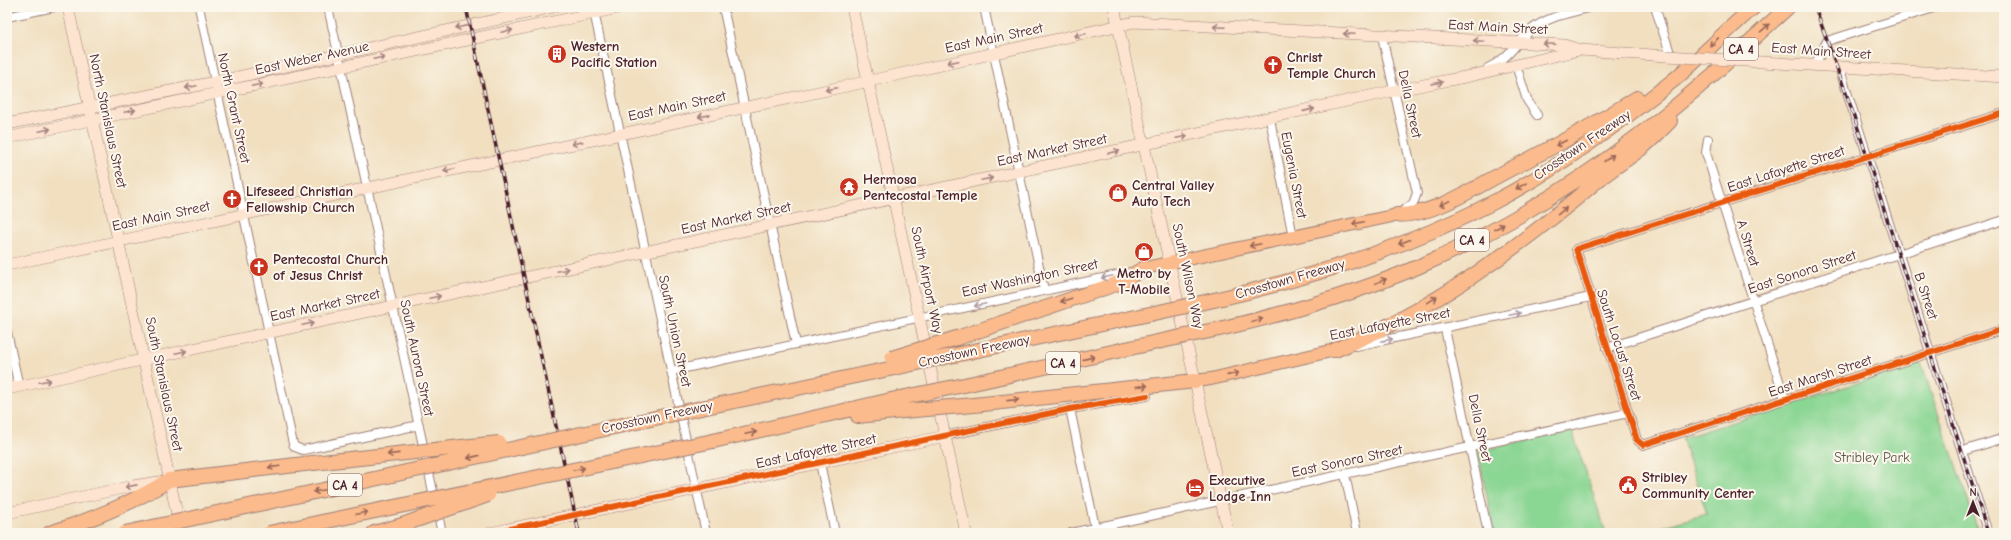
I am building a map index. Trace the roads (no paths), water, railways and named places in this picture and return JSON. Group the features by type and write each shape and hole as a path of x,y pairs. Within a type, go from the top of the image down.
{"highway":[{"name":"Crosstown Freeway","path":"125,533 792,388 844,370 964,353 1214,300 1283,284 1362,259 1494,202 1586,146 1668,84 1754,7"},
{"name":"Crosstown Freeway","path":"902,405 969,384 1219,328 1308,306 1372,285 1438,258 1511,221 1578,179 1641,134 1694,90 1788,7"},
{"path":"1397,215 1409,215 1442,205 1569,139 1640,95 1668,84"},
{"path":"1335,350 1372,334 1399,320 1471,276 1525,238 1598,180 1640,150 1685,107 1694,90"},
{"path":"893,363 960,337 1116,284 1145,268"},
{"path":"902,405 974,405 1195,381"},
{"name":"CA 4","path":"269,533 806,421 902,405"},
{"path":"50,533 151,492 169,480 566,436"},
{"path":"374,533 541,477"}],"main road":[{"name":"North Stanislaus Street","path":"68,7 119,240"},
{"name":"East Weber Avenue","path":"7,124 89,106 215,82 554,7"},
{"name":"East Weber Avenue","path":"7,138 593,10 623,7"},
{"name":"South Airport Way","path":"852,7 966,533"},
{"name":"South Wilson Way","path":"1114,7 1228,533"},
{"name":"East Main Street","path":"7,265 994,54 1118,25 1139,22 1518,42 1564,45 1580,50 2004,78"},
{"name":"East Market Street","path":"7,389 1470,76 1580,50"},
{"name":"East Washington Street","path":"1145,268 1397,215"},
{"name":"South Stanislaus Street","path":"119,240 143,360 181,533"},
{"name":"East Lafayette Street","path":"1195,381 1210,379 1335,350"},
{"name":"East Lafayette Street","path":"490,533 945,436"},
{"path":"7,513 133,486 169,480"}],"street":[{"path":"7,17 54,7"},
{"name":"North Grant Street","path":"199,7 293,444 300,450 419,425"},
{"name":"South Aurora Street","path":"328,7 442,533"},
{"path":"722,7 796,344"},
{"path":"984,7 1044,290"},
{"name":"East Market Street","path":"1470,76 1501,62 1518,42 1540,23 1591,7"},
{"path":"1655,7 1669,55"},
{"path":"1815,65 1827,41 1937,7"},
{"name":"South Union Street","path":"593,10 706,533"},
{"name":"Della Street","path":"1382,36 1416,193 1414,204 1397,215"},
{"path":"1516,65 1527,100 1537,115"},
{"name":"B Street","path":"1839,67 1866,156 1963,451 1988,533"},
{"name":"East Lafayette Street","path":"1576,249 2004,112"},
{"name":"Eugenia Street","path":"1270,119 1293,237"},
{"name":"A Street","path":"1708,139 1706,154 1752,301 1785,399"},
{"name":"East Sonora Street","path":"1607,348 2004,220"},
{"name":"South Locust Street","path":"1576,249 1637,440 1643,445"},
{"name":"East Washington Street","path":"671,371 1145,268"},
{"name":"East Lafayette Street","path":"1335,350 1445,329 1591,298"},
{"name":"Della Street","path":"1445,329 1488,533"},
{"name":"East Marsh Street","path":"1643,445 2004,329"},
{"path":"7,332 19,387"},
{"name":"East Lafayette Street","path":"945,436 1070,409 1147,396"},
{"path":"1070,409 1096,530"},
{"name":"East Sonora Street","path":"1071,533 1096,530 1221,501 1628,413"},
{"path":"1963,451 2004,438"},
{"path":"820,463 835,533"},
{"path":"1345,474 1357,533"}],"railway":[{"path":"466,7 579,533"},
{"path":"1815,7 1851,107 1988,533"}],"place":[{"name":"Western Pacific Station","path":"557,54"},
{"name":"Christ Temple Church","path":"1273,65"},
{"name":"Hermosa Pentecostal Temple","path":"849,187"},
{"name":"Central Valley Auto Tech","path":"1118,193"},
{"name":"Lifeseed Christian Fellowship Church","path":"232,199"},
{"name":"Metro by T-Mobile","path":"1144,252"},
{"name":"Pentecostal Church of Jesus Christ","path":"259,267"},
{"name":"Stribley Community Center","path":"1628,485"},
{"name":"Executive Lodge Inn","path":"1195,488"}],"park label":[{"name":"Stribley Park","path":"1872,457"}]}
